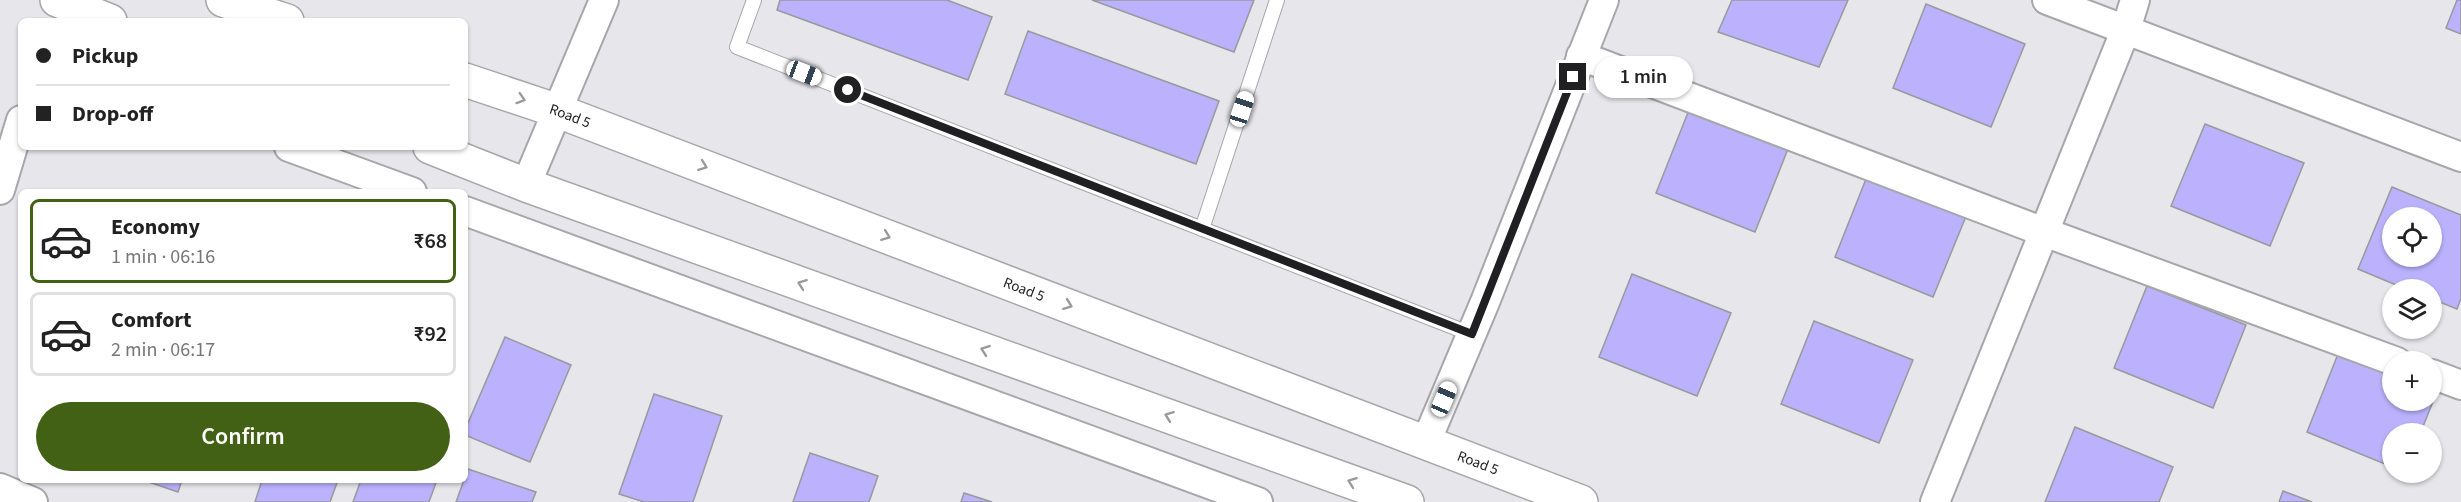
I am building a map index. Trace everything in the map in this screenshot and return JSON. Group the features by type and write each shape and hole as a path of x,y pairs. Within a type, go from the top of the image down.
{"street":[{"path":"223,0 277,18"},
{"path":"526,185 604,0"},
{"path":"1426,442 1472,334 1604,0"},
{"path":"2047,0 2461,157"},
{"path":"1935,502 2126,29 2135,0"},
{"path":"57,6 99,18"},
{"path":"1581,56 2044,232 2382,356"},
{"name":"Road 5","path":"468,81 558,111 1581,502"},
{"path":"0,190 18,130"},
{"path":"297,150 404,189"},
{"path":"438,150 526,185 1407,502"},
{"path":"468,212 1258,502"},
{"path":"2442,378 2461,385"},
{"path":"0,488 33,502"}],"lane":[{"path":"754,0 738,47 1472,334"},
{"path":"1202,229 1277,0"}],"building":[{"path":"780,0 947,0 992,17 968,80 777,10"},
{"path":"1092,0 1254,0 1234,52"},
{"path":"1732,0 1848,0 1819,67 1718,32"},
{"path":"2457,0 2461,0 2461,34 2446,28"},
{"path":"1926,4 2025,44 1991,127 1893,88"},
{"path":"1028,31 1219,101 1196,164 1005,94"},
{"path":"1689,110 1788,149 1755,232 1656,193"},
{"path":"2205,124 2304,163 2270,246 2171,206"},
{"path":"1868,174 1967,214 1933,297 1835,257"},
{"path":"2392,187 2441,207 2384,207"},
{"path":"2442,207 2461,215 2461,298 2457,309 2442,303 2442,279 2382,279 2358,269 2382,211 2382,267 2442,267"},
{"path":"1632,274 1731,313 1697,396 1599,357"},
{"path":"2147,286 2246,325 2213,408 2114,368"},
{"path":"1814,321 1913,360 1879,443 1781,404"},
{"path":"505,337 571,365 530,462 468,436 468,423"},
{"path":"2340,349 2382,366 2382,411 2429,411 2424,423 2382,423 2382,463 2307,432"},
{"path":"654,394 722,416 693,502 644,502 619,494"},
{"path":"2075,427 2173,467 2159,502 2045,502"},
{"path":"810,453 878,476 869,502 793,502"},
{"path":"468,469 536,492 532,502 456,502 463,483 468,483"},
{"path":"152,483 181,483 178,492"},
{"path":"261,483 337,483 330,502 255,502"},
{"path":"360,483 436,483 429,502 353,502"},
{"path":"2283,491 2312,502 2279,502"},
{"path":"964,493 992,502 961,502"}],"route":[{"path":"848,90 1472,334 1573,77"}]}
